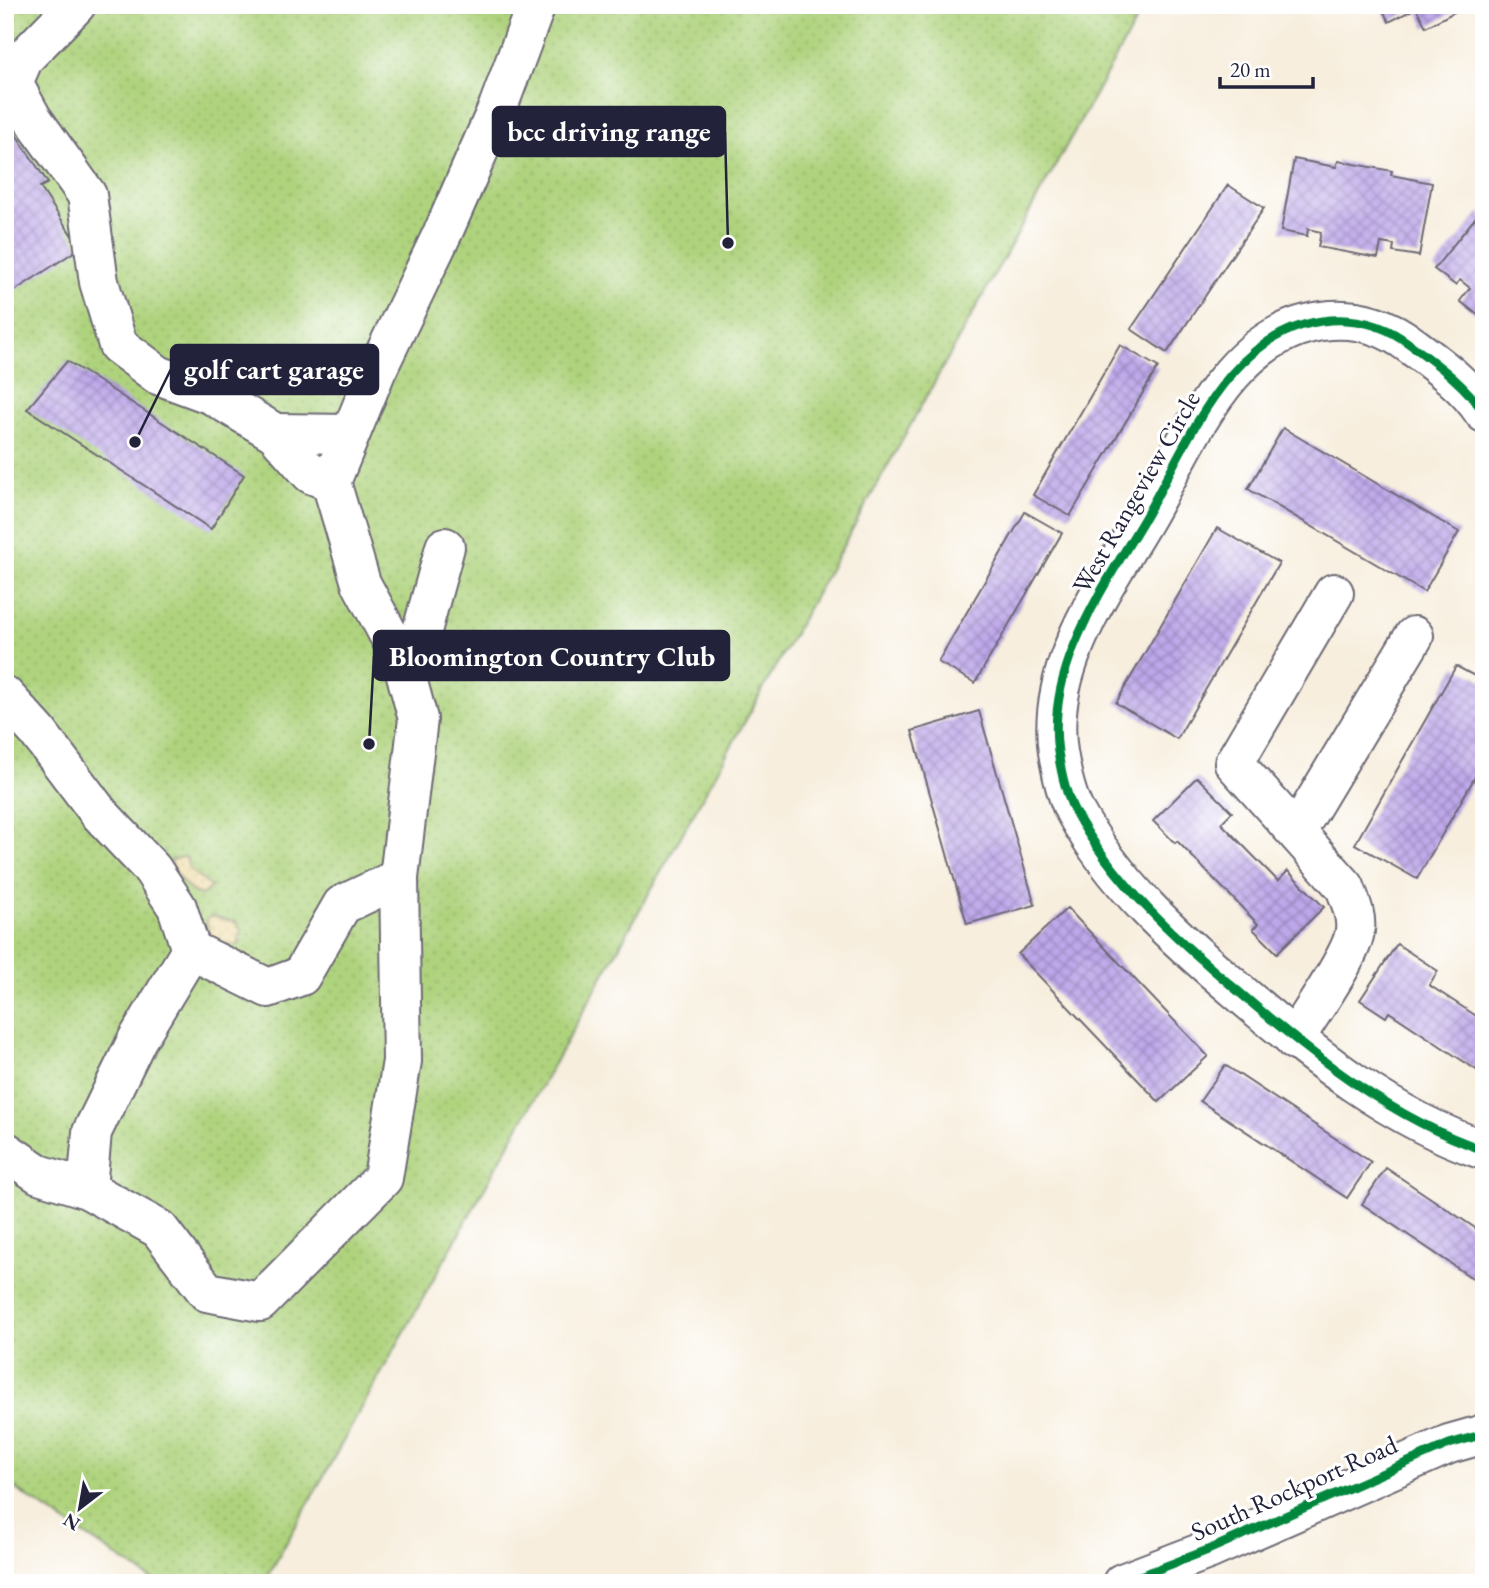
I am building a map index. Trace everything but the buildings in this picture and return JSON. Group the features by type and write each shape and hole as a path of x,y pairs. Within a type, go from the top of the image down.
{"street":[{"path":"76,5 24,58 13,83 32,118 87,195 99,282 118,345 158,375 212,395 275,433 311,474 331,482"},
{"path":"5,1151 39,1174 87,1189 159,1229 207,1292 260,1302 383,1178 402,1061 399,878 418,719 402,660 361,583 331,482 350,434 498,107 536,5"},
{"name":"West Rangeview Circle","path":"1484,413 1474,398 1438,366 1401,337 1375,325 1349,319 1312,321 1286,330 1261,344 1218,393 1103,590 1066,667 1055,724 1058,753 1073,808 1112,867 1169,933 1294,1040 1367,1090 1443,1136 1484,1150"},
{"path":"275,433 350,434"},
{"path":"408,682 444,547"},
{"path":"1294,1040 1348,951 1356,931 1353,911 1345,887 1234,763 1334,593"},
{"path":"1297,831 1414,636"},
{"path":"5,696 37,731 99,813 152,869 177,907 191,950 268,988 301,975 342,905 399,878"},
{"path":"87,1189 92,1132 137,1040 191,950"},
{"name":"South Rockport Road","path":"1122,1583 1208,1550 1449,1444 1484,1434"}],"green space":[{"path":"5,5 1145,5 264,1583 157,1583 5,1482"}],"sand":[{"path":"186,857 189,869 211,887 202,895 187,887 170,861"},
{"path":"211,916 236,922 241,932 238,945 213,945 206,920"}],"cycle path":[{"path":"1484,413 1469,393 1441,368 1402,339 1373,325 1331,320 1296,327 1266,343 1240,365 1198,422 1097,598 1070,658 1056,720 1058,752 1066,790 1074,810 1108,862 1148,909 1215,972 1324,1062 1417,1121 1484,1150"},
{"path":"1122,1583 1208,1550 1449,1444 1484,1434"}],"place":[{"name":"bcc driving range","path":"728,243"},
{"name":"golf cart garage","path":"135,442"},
{"name":"Bloomington Country Club","path":"369,744"}]}
